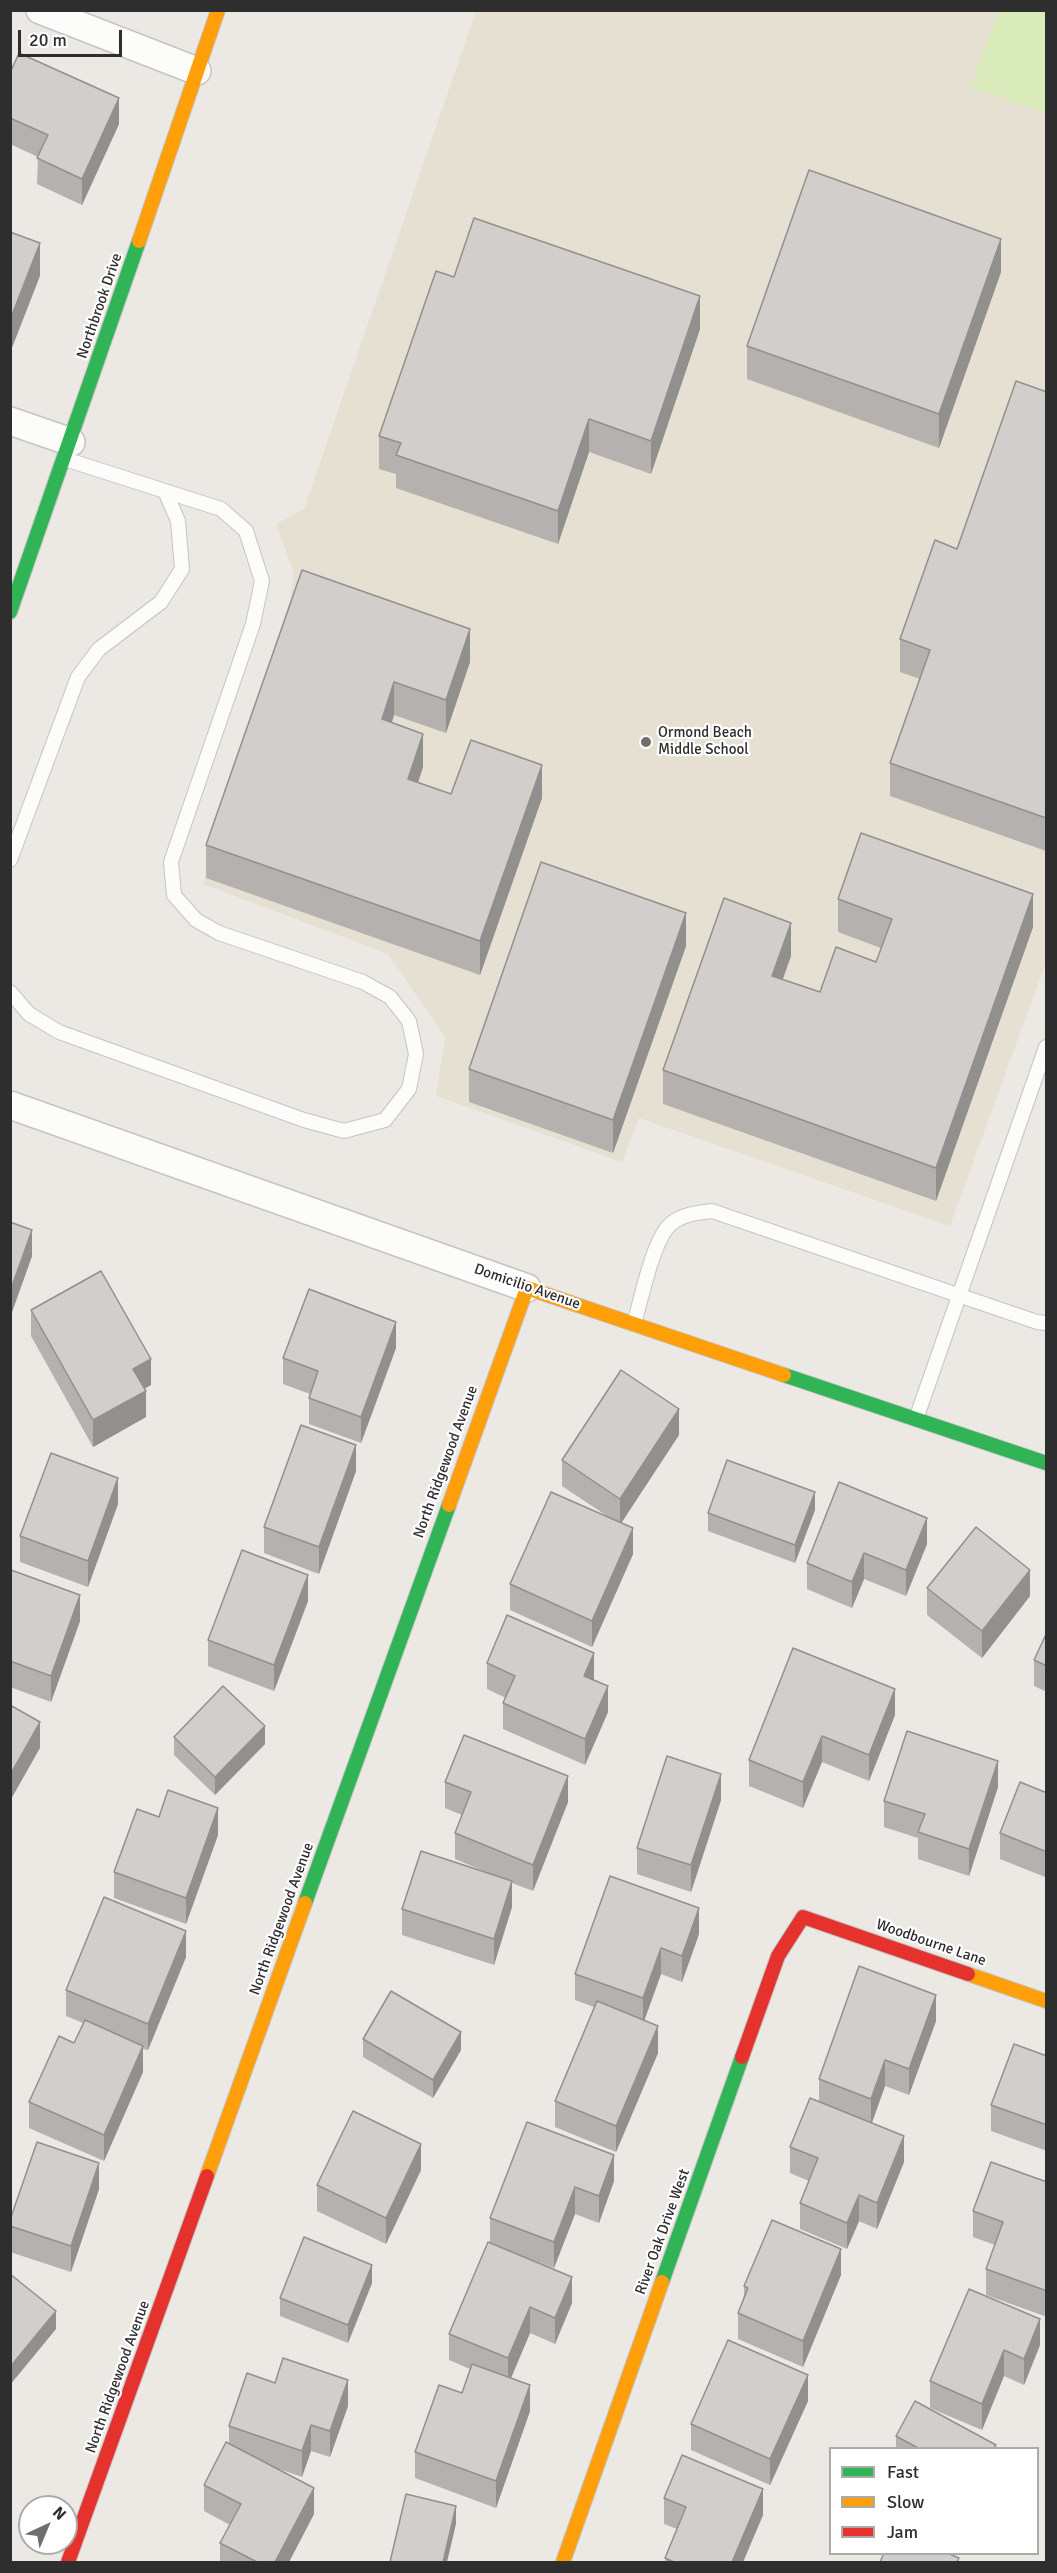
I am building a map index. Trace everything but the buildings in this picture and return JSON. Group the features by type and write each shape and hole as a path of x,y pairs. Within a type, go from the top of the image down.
{"street":[{"path":"40,10 197,71"},
{"name":"Northbrook Drive","path":"10,612 68,451 218,10"},
{"path":"10,421 68,451"},
{"name":"Domicilio Avenue","path":"10,1106 527,1288 1047,1463"},
{"name":"North Ridgewood Avenue","path":"68,2562 527,1288"},
{"name":"Woodbourne Lane","path":"803,1917 1047,2001"},
{"name":"River Oak Drive West","path":"563,2562 778,1956 803,1917"}],"lane":[{"path":"10,992 29,1014 59,1032 304,1120 344,1131 384,1120 409,1089 416,1054 408,1021 390,997 363,982 219,933 196,920 174,895 171,862 253,624 262,581 246,531 221,509 165,491 68,451"},
{"path":"10,860 78,677 99,649 161,602 182,569 178,521 165,491"},
{"path":"916,1419 1047,1047"},
{"path":"634,1324 656,1247 670,1224 686,1215 712,1211 1047,1323"}],"shaded area":[{"name":"Ormond Beach Middle School","path":"476,11 1046,11 1046,962 950,1226 639,1118 622,1162 436,1096 445,1037 388,954 203,884 290,600 294,573 276,524 304,509"}],"green space":[{"path":"998,11 1046,11 1046,113 971,87"}],"traffic: fast":[{"path":"10,612 139,241"},
{"path":"784,1375 1046,1463"},
{"path":"305,1903 449,1505"},
{"path":"662,2282 742,2057"}],"traffic: slow":[{"path":"139,241 218,10"},
{"path":"449,1505 527,1288 784,1375"},
{"path":"207,2176 305,1903"},
{"path":"968,1974 1046,2001"},
{"path":"563,2562 662,2282"}],"traffic: jam":[{"path":"742,2057 778,1956 803,1917 968,1974"},
{"path":"68,2562 207,2176"}],"place":[{"name":"Ormond Beach Middle School","path":"646,742"}]}
